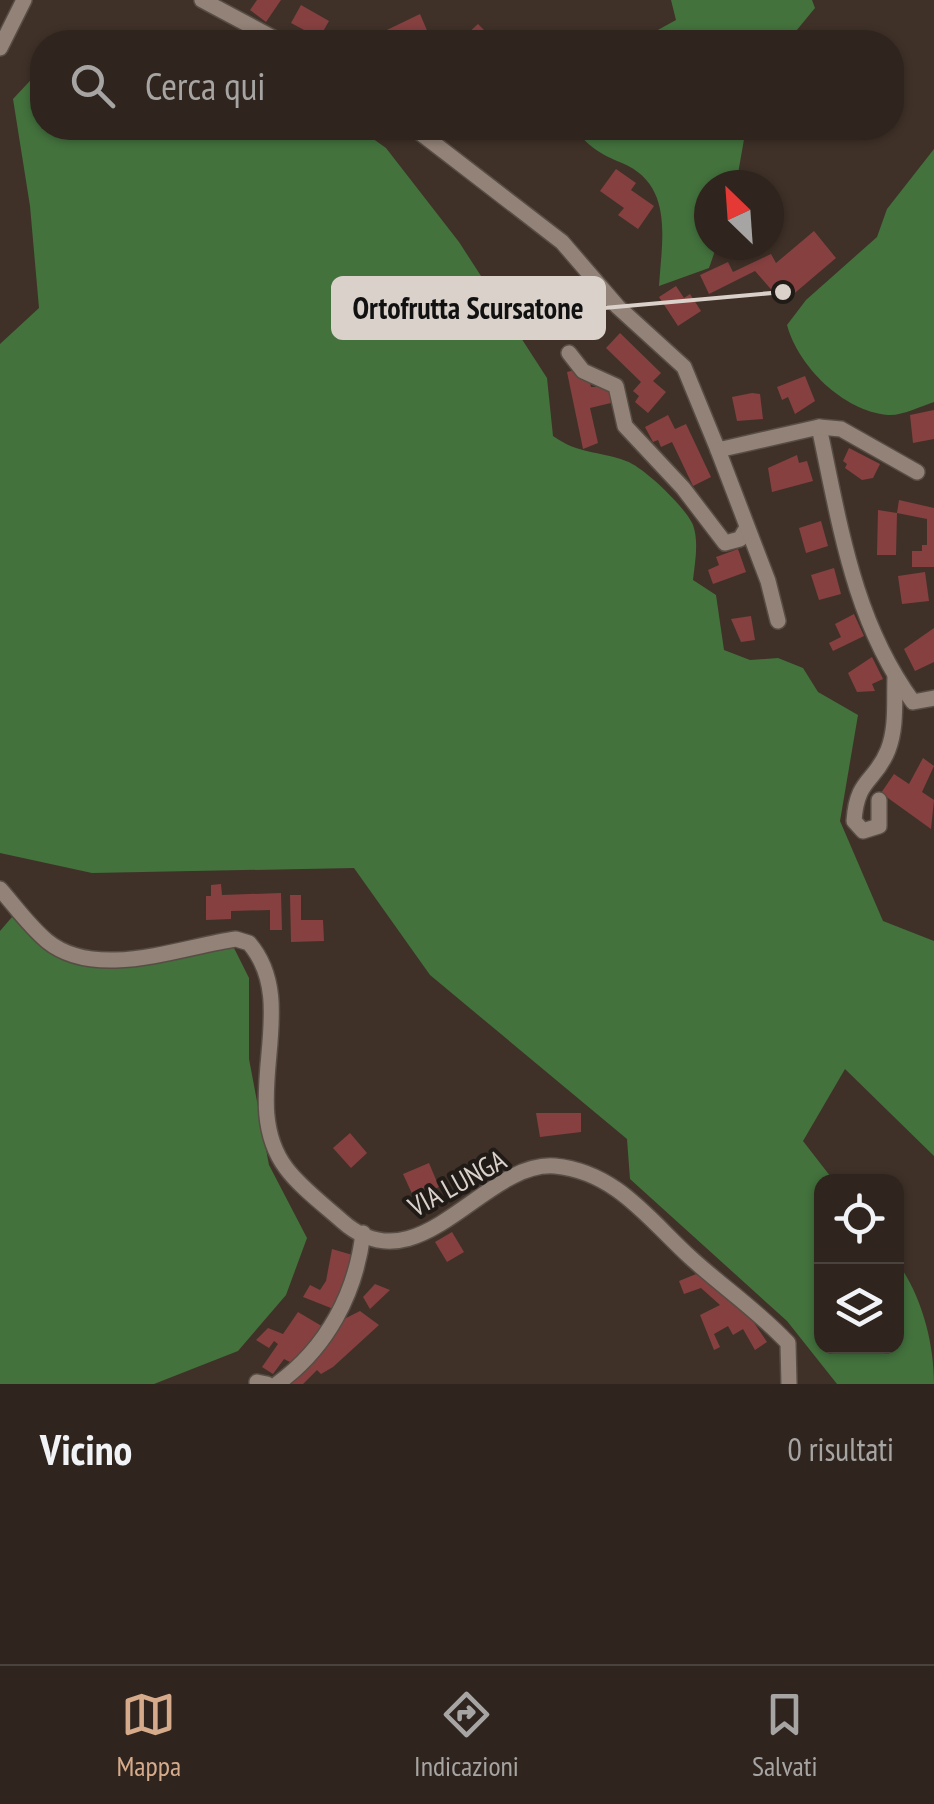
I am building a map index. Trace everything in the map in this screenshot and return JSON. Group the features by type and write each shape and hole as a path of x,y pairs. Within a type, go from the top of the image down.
{"street":[{"path":"0,48 24,0"},
{"path":"202,0 258,30"},
{"path":"430,140 562,242 618,307 684,367 718,450 778,621"},
{"path":"570,353 583,371 616,386 625,426 683,488 725,543 740,539 746,528"},
{"path":"718,450 819,427 841,429 917,472"},
{"path":"819,427 839,530 861,608 895,677 913,702 934,698"},
{"path":"879,800 879,826 863,831 854,821 856,792 887,753 894,726 895,677"},
{"path":"0,889 48,942 77,958 114,960 236,939 249,942 271,981 265,1109 274,1142 286,1168 346,1225 363,1233 349,1300 297,1370 278,1384"},
{"name":"VIA LUNGA","path":"363,1233 400,1239 419,1235 521,1174 554,1166 608,1184 648,1211 691,1258 737,1292 788,1343 789,1384"}],"green space":[{"path":"671,0 812,0 815,8 797,30 658,30 676,20"},
{"path":"30,81 30,140 375,140 386,148 459,242 547,378 553,436 580,449 634,465 664,489 689,518 696,538 693,580 716,595 724,650 750,660 778,658 803,668 818,692 858,715 840,821 883,921 934,941 934,1156 845,1069 803,1141 829,1174 814,1174 814,1354 904,1354 904,1272 925,1320 934,1384 837,1384 787,1321 630,1179 627,1139 430,975 354,868 92,873 0,853 0,344 39,308 30,206 13,99"},
{"path":"585,140 744,140 739,170 694,170 694,260 712,260 709,268 659,286 661,215 650,185 639,173"},
{"path":"934,149 934,402 893,415 871,412 825,384 801,356 787,325 806,300 877,237 887,209"},
{"path":"12,917 26,932 83,961 231,942 249,978 249,1059 269,1165 307,1238 286,1295 238,1351 154,1384 0,1384 0,931"}],"building":[{"path":"257,0 281,0 266,22 250,10"},
{"path":"301,5 329,21 324,30 304,30 291,23"},
{"path":"420,14 427,30 387,30"},
{"path":"616,169 636,183 631,190 654,206 638,229 618,215 624,208 600,191"},
{"path":"814,231 836,258 783,303 755,271 709,294 700,275 728,262 733,272 758,260 776,263"},
{"path":"676,286 684,298 690,294 701,311 678,326 659,297"},
{"path":"620,333 661,373 653,381 666,392 648,413 635,402 639,396 633,391 641,382 606,348"},
{"path":"579,369 588,375 591,387 611,387 615,402 590,408 598,443 583,449 567,372"},
{"path":"805,376 815,401 795,414 788,397 782,400 777,387"},
{"path":"760,394 763,419 737,421 732,397"},
{"path":"934,410 934,439 913,443 910,415"},
{"path":"668,415 675,429 686,424 711,477 693,486 672,442 661,447 658,440 653,442 645,427"},
{"path":"849,448 880,464 873,478 862,480 845,468 847,464 843,461"},
{"path":"797,455 799,463 807,461 813,481 772,492 768,468"},
{"path":"899,500 934,508 934,567 912,567 912,551 922,551 922,545 927,545 927,519 897,513"},
{"path":"878,510 897,513 896,555 877,555"},
{"path":"821,521 828,546 806,553 799,528"},
{"path":"738,549 746,572 713,584 708,570 719,565 716,557"},
{"path":"834,568 841,594 819,600 811,575"},
{"path":"925,572 929,601 902,604 898,576"},
{"path":"854,614 864,636 833,651 829,643 841,637 835,624"},
{"path":"751,616 755,640 741,642 731,619"},
{"path":"934,628 934,662 915,671 904,649"},
{"path":"872,657 883,679 872,684 875,691 857,692 848,673"},
{"path":"923,758 934,766 922,792 934,800 931,829 881,793 894,774 909,784"},
{"path":"221,884 222,895 281,893 282,930 270,930 270,910 231,911 231,919 206,920 206,896 211,896 211,885"},
{"path":"290,895 301,895 301,920 323,920 324,941 291,942"},
{"path":"536,1113 581,1113 581,1132 540,1137"},
{"path":"350,1133 367,1153 351,1168 333,1148"},
{"path":"429,1163 439,1187 414,1198 403,1174"},
{"path":"452,1232 464,1252 447,1262 435,1242"},
{"path":"332,1249 356,1256 336,1310 303,1297 310,1285 320,1290 326,1281"},
{"path":"701,1272 744,1308 767,1342 755,1350 743,1329 733,1335 728,1326 714,1334 720,1347 714,1350 700,1315 720,1305 701,1288 684,1294 679,1281"},
{"path":"375,1284 390,1290 370,1309 363,1297"},
{"path":"360,1311 379,1325 333,1367 321,1374 317,1370 303,1384 292,1384 289,1381 346,1318"},
{"path":"298,1312 325,1328 298,1366 284,1359 273,1374 262,1367 278,1344 274,1341 269,1348 256,1340 268,1328 283,1334"}],"place":[{"name":"Ortofrutta Scursatone","path":"783,292"}]}
